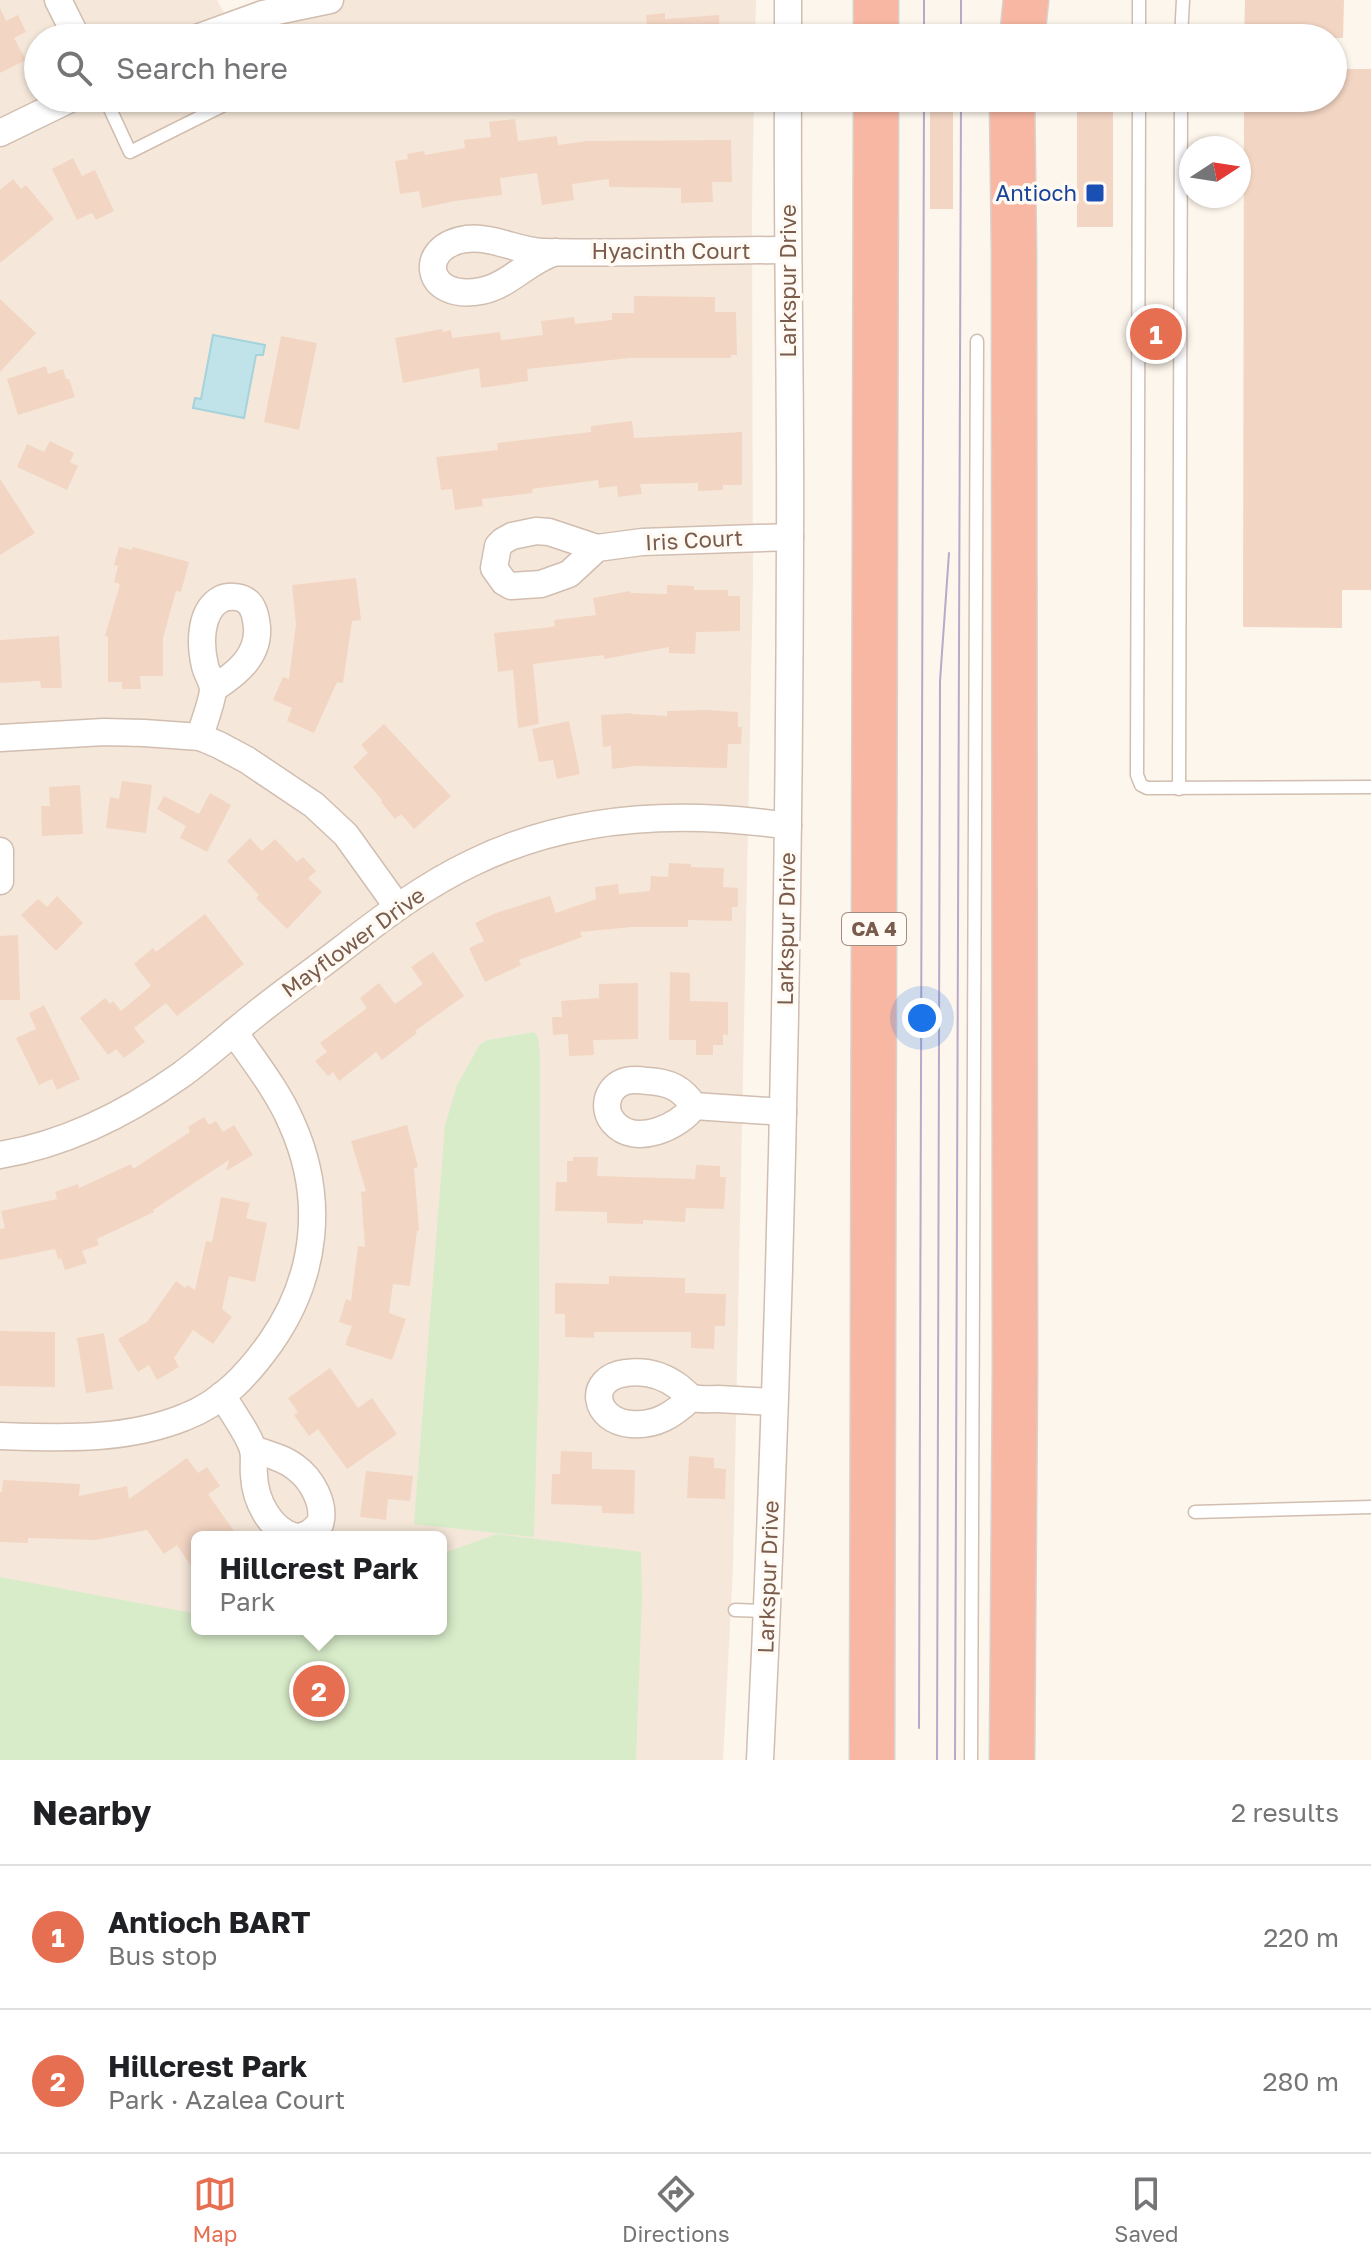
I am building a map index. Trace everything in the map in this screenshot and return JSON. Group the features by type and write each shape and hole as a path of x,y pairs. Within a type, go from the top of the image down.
{"highway":[{"path":"876,0 876,24"},
{"path":"1010,0 1011,24"},
{"path":"1023,24 1026,0"},
{"name":"CA 4","path":"872,1760 876,112"},
{"path":"1012,1760 1015,1373 1013,112"}],"street":[{"path":"58,0 70,24"},
{"path":"244,24 263,14 330,0"},
{"path":"788,0 788,24"},
{"path":"0,133 43,112"},
{"name":"Larkspur Drive","path":"760,1760 783,1112 788,826 788,112"},
{"name":"Hyacinth Court","path":"556,252 787,250"},
{"name":"Iris Court","path":"597,548 680,540 790,537"},
{"path":"200,737 213,689"},
{"path":"0,738 104,732 200,737 219,745 314,805 346,835 397,906"},
{"name":"Mayflower Drive","path":"0,1155 30,1150 67,1138 130,1108 182,1074 397,906 474,861 531,840 615,821 682,817 788,826"},
{"path":"0,851 0,881"},
{"path":"0,1436 126,1434 190,1416 242,1378 259,1359 290,1309 303,1277 311,1244 313,1219 309,1171 291,1121 234,1032"},
{"path":"694,1106 783,1112"},
{"path":"222,1395 253,1449 259,1500 280,1531"},
{"path":"691,1398 774,1402"},
{"path":"253,1449 300,1470 315,1491 321,1508 320,1524 312,1531"}],"lane":[{"path":"1139,0 1139,24"},
{"path":"1182,24 1183,0"},
{"path":"111,112 130,152 210,112"},
{"path":"1139,112 1137,775 1141,785 1147,788 1371,787"},
{"path":"1179,789 1181,112"},
{"path":"971,1760 977,341"},
{"path":"961,369 976,369"},
{"path":"1195,1512 1371,1507"},
{"path":"735,1610 767,1611"}],"shaded area":[{"path":"0,0 217,0 224,13 268,0 756,0 755,24 24,24 24,112 754,112 753,582 733,1567 723,1760 0,1760"}],"green space":[{"path":"534,1032 538,1037 540,1055 539,1357 534,1537 414,1524 445,1125 457,1085 480,1044"},
{"path":"497,1534 641,1552 636,1760 0,1760 0,1577 191,1613 191,1635 447,1635 447,1552"}],"water":[{"path":"213,335 265,345 263,355 256,355 244,418 193,408 195,398 201,399"}],"building":[{"path":"1245,0 1344,0 1343,24 1244,24"},
{"path":"0,8 6,21 18,15 24,28 24,33 14,38 24,61 0,73"},
{"path":"665,13 665,19 719,15 719,24 647,24 646,15"},
{"path":"1347,69 1371,69 1371,590 1342,590 1342,628 1243,627 1244,208 1251,208 1251,136 1244,136 1244,112 1347,112"},
{"path":"930,112 953,112 953,209 930,209"},
{"path":"1077,112 1113,112 1113,227 1077,227"},
{"path":"515,119 518,141 557,136 558,145 588,141 731,140 732,182 712,182 713,202 681,203 681,188 609,187 609,179 572,184 574,200 542,205 537,173 500,178 502,195 422,208 419,191 400,194 395,161 408,159 407,154 424,151 425,155 465,148 464,140 491,137 489,122"},
{"path":"73,158 82,176 95,170 114,211 96,220 92,213 77,220 52,169"},
{"path":"13,179 21,189 26,185 54,219 0,263 0,190"},
{"path":"634,296 715,297 715,312 736,312 737,355 731,355 731,358 630,358 527,369 528,381 481,388 479,368 403,383 395,338 442,329 443,332 451,330 452,338 500,332 501,340 543,335 541,321 574,317 575,324 612,320 612,313 634,313"},
{"path":"0,299 36,333 0,372"},
{"path":"281,336 317,343 299,430 264,422"},
{"path":"46,366 48,374 63,369 75,397 18,415 7,379"},
{"path":"632,421 634,438 742,432 742,485 723,485 723,490 698,491 698,483 640,484 642,494 618,497 617,486 599,488 598,480 482,499 483,506 455,510 452,489 441,490 436,457 498,450 497,443 591,432 591,426"},
{"path":"50,441 74,453 70,462 78,466 67,490 17,467 27,444 44,452"},
{"path":"0,479 35,533 0,555"},
{"path":"119,547 132,550 133,547 189,562 181,592 176,591 163,638 163,676 140,676 141,689 122,689 122,682 108,682 108,637 105,636 120,584 114,582 118,566 114,565"},
{"path":"356,578 361,620 352,621 343,683 337,682 314,733 287,721 292,708 273,700 283,677 289,679 296,624 292,585"},
{"path":"667,585 694,586 694,590 728,590 728,596 740,596 740,631 696,632 695,654 669,653 669,647 604,659 604,655 533,664 539,724 518,728 513,670 498,672 494,633 544,628 555,626 554,620 596,615 593,598 630,591 667,594"},
{"path":"59,636 62,688 41,688 40,681 0,683 0,640"},
{"path":"667,711 738,712 738,727 742,727 741,744 728,744 727,768 636,766 612,769 611,746 603,747 601,715 632,713 667,716"},
{"path":"569,721 580,774 557,779 553,760 539,762 532,729"},
{"path":"384,724 451,796 414,829 401,814 395,819 353,767 368,753 361,745"},
{"path":"122,781 152,785 146,833 106,828 110,797 119,799"},
{"path":"80,785 83,834 42,836 41,806 50,806 49,787"},
{"path":"210,793 231,805 207,852 180,838 186,826 157,809 164,796 199,814"},
{"path":"250,838 262,851 275,839 297,862 303,857 316,871 308,878 322,892 287,929 256,898 259,895 227,861"},
{"path":"669,863 724,868 723,887 738,888 738,907 732,907 732,921 688,920 688,927 632,927 580,932 582,937 519,960 521,965 485,982 469,948 484,941 475,923 550,896 556,913 596,899 595,887 618,884 619,894 650,891 651,876 668,877"},
{"path":"57,896 83,923 56,951 21,915 38,899 47,907"},
{"path":"205,914 244,964 177,1016 166,1003 134,1028 145,1042 124,1058 116,1049 108,1055 80,1018 105,998 110,1004 113,1001 121,1011 151,986 134,964 153,948 156,952"},
{"path":"18,935 20,1000 0,1000 0,936"},
{"path":"433,952 464,996 415,1031 417,1033 382,1060 376,1052 339,1081 333,1072 328,1076 315,1061 327,1052 320,1043 367,1008 360,998 379,983 395,1004 423,984 411,967"},
{"path":"670,972 690,973 690,1001 728,1002 728,1035 723,1034 723,1045 713,1045 713,1055 696,1055 696,1040 669,1040"},
{"path":"638,983 638,1039 593,1040 594,1055 569,1056 568,1034 553,1035 552,1017 562,1017 561,1001 599,998 599,984"},
{"path":"44,1005 80,1079 57,1090 52,1079 39,1085 16,1038 36,1029 29,1013"},
{"path":"204,1117 209,1125 216,1121 223,1132 234,1125 253,1155 226,1171 229,1160 154,1212 97,1239 99,1245 82,1251 87,1263 65,1270 55,1249 0,1260 0,1229 5,1228 1,1211 57,1199 55,1192 78,1184 79,1188 131,1164 133,1169 190,1132 188,1127"},
{"path":"407,1125 418,1167 414,1168 419,1230 410,1286 393,1284 389,1313 406,1319 392,1360 345,1345 352,1326 339,1322 346,1299 351,1301 358,1246 365,1247 361,1192 366,1191 351,1141"},
{"path":"573,1157 598,1157 597,1176 695,1179 696,1165 720,1166 720,1177 726,1177 724,1209 686,1208 685,1222 643,1220 643,1224 607,1223 607,1212 555,1211 556,1182 567,1182 567,1161 573,1161"},
{"path":"221,1197 250,1203 246,1218 267,1223 255,1282 229,1276 222,1309 232,1317 213,1344 193,1330 174,1358 179,1367 157,1380 149,1365 138,1372 118,1339 147,1322 176,1281 185,1288 187,1285 195,1290 206,1241 212,1242"},
{"path":"609,1276 685,1278 685,1293 726,1294 725,1326 715,1326 714,1349 691,1348 691,1332 594,1332 594,1338 565,1337 565,1314 555,1314 555,1283 609,1284"},
{"path":"0,1331 55,1332 55,1387 0,1386"},
{"path":"104,1333 113,1389 86,1393 77,1338"},
{"path":"330,1368 358,1408 372,1398 397,1434 347,1469 318,1429 309,1436 294,1415 298,1412 288,1398"},
{"path":"561,1451 592,1452 592,1469 635,1470 634,1514 602,1513 602,1506 551,1504 552,1474 560,1474"},
{"path":"689,1456 714,1458 714,1468 726,1469 725,1499 687,1498"},
{"path":"187,1458 198,1473 207,1467 220,1486 208,1494 234,1531 191,1531 191,1566 177,1545 164,1554 147,1530 96,1540 28,1538 28,1543 0,1542 0,1492 3,1480 80,1484 79,1496 127,1486 129,1499"},
{"path":"366,1471 413,1476 410,1501 388,1499 386,1520 360,1517"}],"tram line":[{"path":"924,0 924,24"},
{"path":"961,0 961,24"},
{"path":"919,1728 924,112"},
{"path":"955,1760 961,112"},
{"path":"937,1760 940,681 949,553"}],"place":[{"name":"Antioch","path":"1095,193"},
{"name":"Antioch BART","path":"1156,334"},
{"name":"Hillcrest Park","path":"319,1691"}]}
